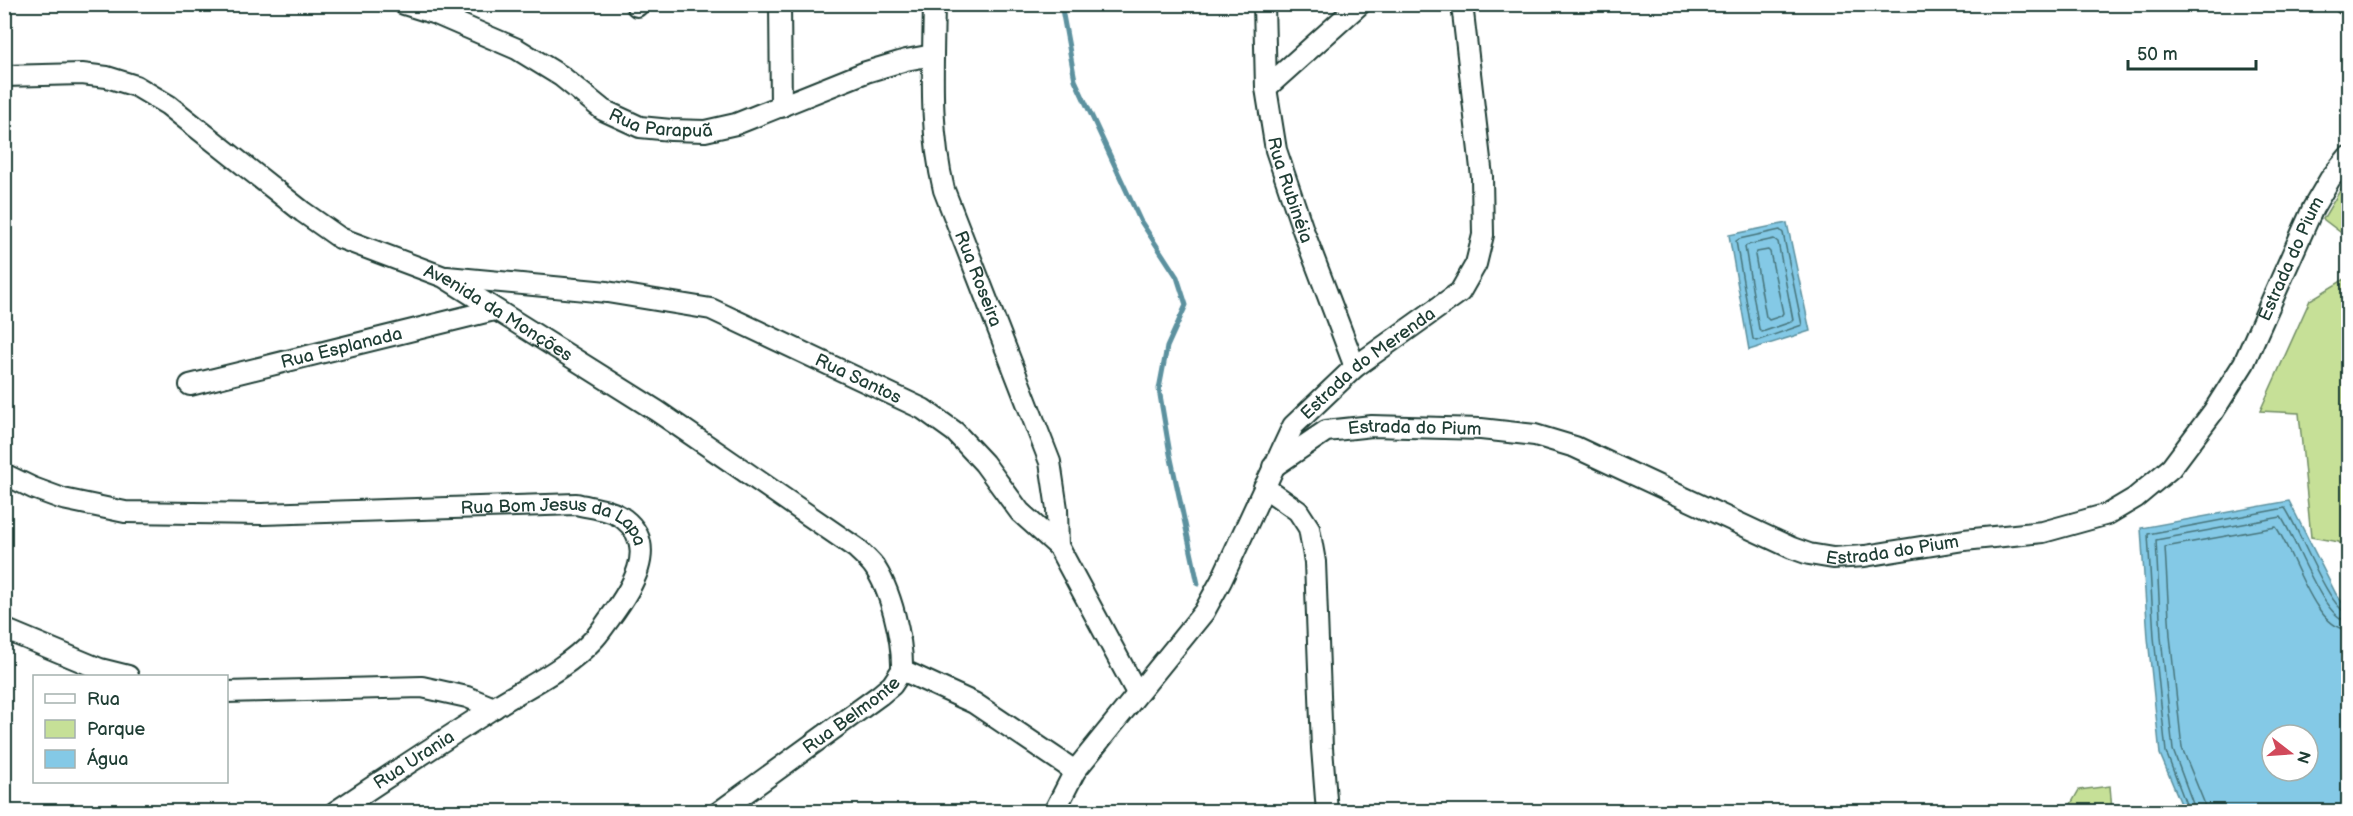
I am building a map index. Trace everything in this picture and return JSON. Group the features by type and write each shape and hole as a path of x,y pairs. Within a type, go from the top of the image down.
{"street":[{"name":"Rua Parapuã","path":"404,4 436,14 517,49 561,76 603,110 640,127 705,131 736,124 866,72 933,55"},
{"path":"780,4 781,107"},
{"name":"Rua Roseira","path":"934,4 933,116 936,157 944,190 1050,462 1057,509 1058,546"},
{"name":"Rua Rubinéia","path":"1264,4 1266,88 1276,150 1303,230 1355,367"},
{"path":"1266,88 1360,4"},
{"name":"Estrada do Merenda","path":"1054,812 1075,771 1204,612 1221,581 1293,426 1355,367 1460,292 1476,264 1483,235 1482,177 1462,4"},
{"name":"Avenida da Monções","path":"4,76 82,74 107,77 136,86 168,105 303,212 340,238 444,277 657,411 856,548 874,566 883,583 900,636 902,670"},
{"name":"Estrada do Pium","path":"1274,467 1326,431 1372,426 1481,429 1534,435 1575,447 1792,548 1809,554 1833,558 1865,556 1964,540 2054,529 2108,514 2135,498 2171,468 2213,412 2244,363 2313,208 2330,179 2349,158"},
{"name":"Rua Santos","path":"444,277 607,292 711,309 923,409 956,432 984,463 1020,512 1058,546 1137,693"},
{"name":"Rua Esplanada","path":"190,385 494,310"},
{"path":"1309,410 1315,423 1326,431"},
{"name":"Rua Bom Jesus da Lapa","path":"4,474 63,500 125,512 262,514 576,504 610,511 624,519 633,529 641,544 641,559 636,577 620,604 594,640 555,672 494,708"},
{"path":"1264,487 1298,512 1309,528 1315,562 1322,748 1327,812"},
{"path":"4,628 100,669 124,675"},
{"name":"Rua Belmonte","path":"719,812 880,695 892,685 902,670 974,704 1075,771"},
{"path":"228,692 422,687 444,690 494,708"},
{"name":"Rua Urania","path":"335,812 494,708"}],"green space":[{"path":"2348,177 2348,238 2323,219"},
{"path":"2348,277 2348,557 2339,542 2311,537 2299,413 2260,411 2310,300"},
{"path":"2110,786 2112,811 2067,811 2079,790"}],"water":[{"path":"1787,223 1810,331 1749,350 1729,235"},
{"path":"2289,501 2336,594 2348,610 2348,811 2184,811 2160,754 2148,638 2141,528"}],"waterway":[{"path":"1061,4 1075,80 1140,220 1177,277 1186,305 1167,347 1159,389 1170,454 1198,584"}]}
